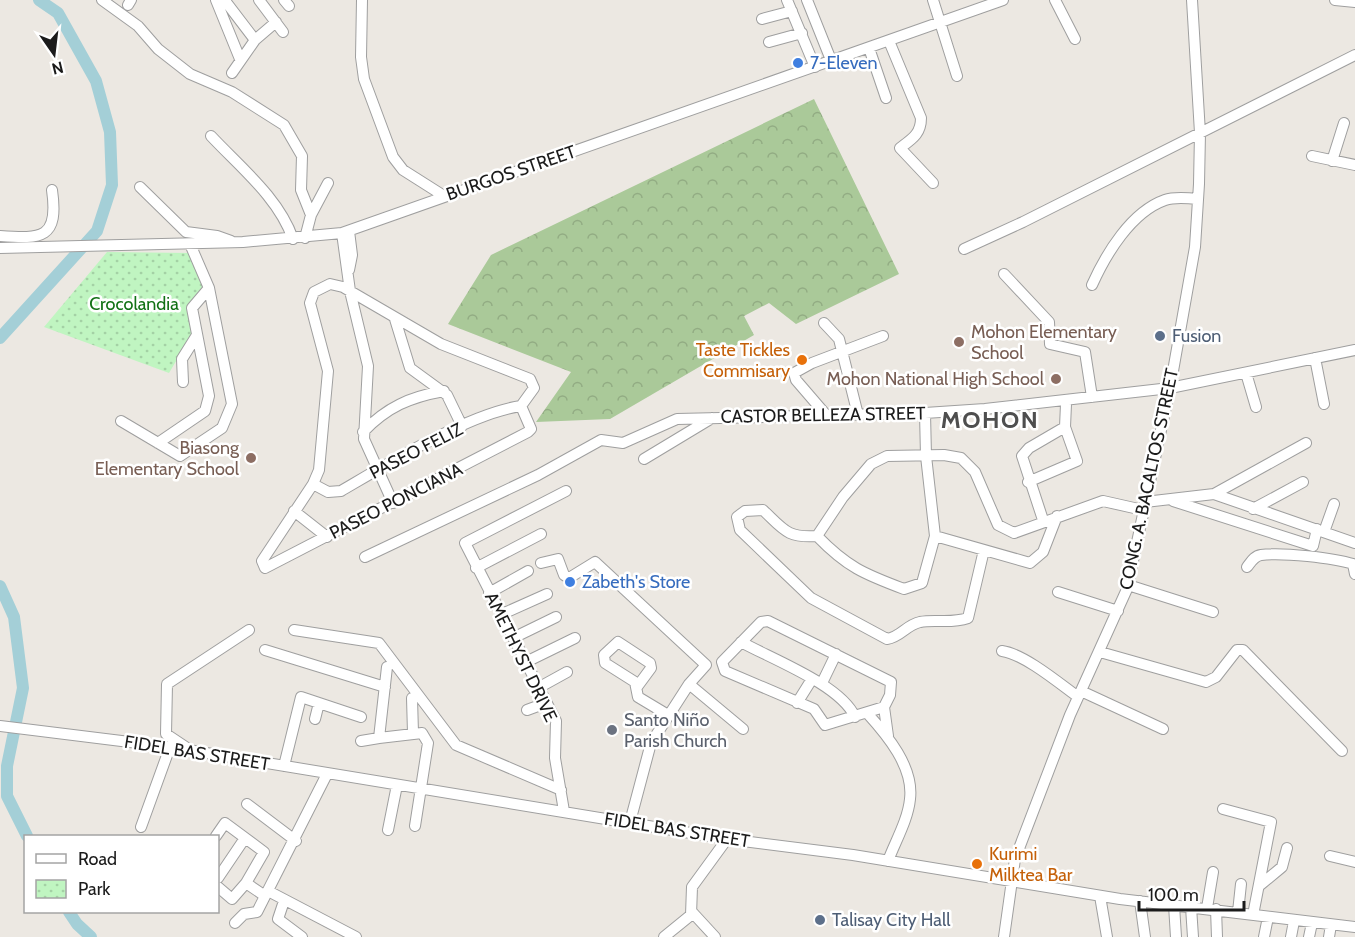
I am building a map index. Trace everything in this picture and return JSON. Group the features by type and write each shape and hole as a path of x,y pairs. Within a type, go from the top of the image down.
{"street":[{"path":"102,0 138,26 158,49 189,74 232,92 284,125 302,156 301,190 311,215"},
{"path":"259,0 283,32"},
{"path":"362,0 361,57 364,79 393,157 403,170 444,196"},
{"path":"807,0 831,60"},
{"path":"933,0 938,23 957,76"},
{"name":"BURGOS STREET","path":"0,248 234,243 305,238 346,232 1003,0"},
{"path":"1055,0 1075,39"},
{"name":"CONG. A. BACALTOS STREET","path":"1004,937 1010,882 1031,815 1079,694 1100,652 1128,585 1170,388 1194,247 1198,199 1200,133 1192,0"},
{"path":"1335,0 1355,2"},
{"path":"223,2 255,40"},
{"path":"223,2 240,59"},
{"path":"762,19 790,5 815,67"},
{"path":"232,73 255,40 276,22"},
{"path":"769,42 802,33"},
{"path":"889,41 921,118 921,128 916,136 900,148 933,183"},
{"path":"869,48 886,98"},
{"path":"964,249 1033,218 1355,55"},
{"path":"1332,161 1344,123"},
{"path":"211,136 264,192 282,215 293,239"},
{"path":"1312,156 1355,165"},
{"path":"305,238 311,215 328,183"},
{"path":"140,187 186,232 217,236 234,243"},
{"path":"0,236 33,238 49,229 54,220 55,208 52,190"},
{"path":"1092,285 1100,267 1138,216 1166,199 1198,199"},
{"path":"346,232 343,257 368,366 363,432 366,448 393,503"},
{"path":"121,421 180,456 222,428 232,404 209,288 190,244"},
{"path":"1004,274 1048,322 1050,344 1085,352 1092,397"},
{"path":"327,537 294,512 313,484 319,470 328,370 310,303 314,292 324,285 335,284 441,344 530,379 534,388 521,406"},
{"path":"158,443 205,411 208,404 209,396 192,308 209,288"},
{"path":"395,319 410,368 444,392 462,426"},
{"path":"824,323 839,339 858,415"},
{"path":"183,382 182,359 197,335"},
{"path":"827,416 794,375 812,363 883,336"},
{"name":"CASTOR BELLEZA STREET","path":"364,557 538,475 601,440 623,442 677,419 925,413 1092,397 1170,388 1355,350"},
{"path":"1314,358 1324,404"},
{"path":"1246,373 1256,406"},
{"path":"363,432 377,418 398,404 444,392"},
{"path":"1028,482 1077,461 1065,427 1066,404"},
{"name":"PASEO FELIZ","path":"313,484 328,492 341,491 462,426 501,409 521,406"},
{"name":"PASEO PONCIANA","path":"294,512 262,561 263,566 268,568 528,432 531,426 521,406"},
{"path":"925,413 926,456 935,536 922,583 904,589 848,565 817,536 798,537 787,532 763,510 746,512 737,518 740,530 811,598 887,639 897,638 909,626 921,622 956,622 968,618 984,550"},
{"path":"644,459 715,417"},
{"path":"1043,520 1022,460 1024,453 1065,427"},
{"path":"817,536 843,496 871,464 887,456 961,458 975,472 998,525 1014,532 1103,501 1144,506 1214,494 1306,443"},
{"path":"1252,509 1303,482"},
{"name":"AMETHYST DRIVE","path":"564,811 555,758 556,721 465,543 566,491"},
{"path":"1214,494 1355,543"},
{"path":"1170,500 1354,569"},
{"path":"1311,552 1334,504"},
{"path":"935,536 1030,562 1043,552 1057,516"},
{"path":"476,568 540,534"},
{"path":"1247,567 1254,558 1261,555 1311,552"},
{"path":"541,563 558,559 564,575 569,578 595,562 706,665 689,684 651,743 630,822"},
{"path":"489,592 528,571"},
{"path":"1128,585 1213,612"},
{"path":"1058,592 1118,611"},
{"path":"500,615 547,594"},
{"path":"513,638 556,616"},
{"path":"884,707 825,725 814,709 724,670 722,661 761,622 768,621 891,682 890,696 884,707 888,736"},
{"path":"190,751 166,734 167,684 249,630"},
{"path":"294,630 379,643 456,745 561,790"},
{"path":"526,662 575,639"},
{"path":"637,687 651,668 650,663 618,642 604,655 603,659 632,679 637,687 638,698 668,715"},
{"path":"741,642 817,681 845,701 855,717"},
{"path":"265,650 385,687"},
{"path":"1100,652 1206,682 1216,677 1237,650 1243,650 1342,751"},
{"path":"1002,651 1026,662 1079,694 1163,729"},
{"path":"797,703 817,681 836,654"},
{"path":"378,738 387,667"},
{"path":"538,688 567,672"},
{"path":"689,684 743,729"},
{"path":"284,766 301,697 361,717"},
{"path":"412,698 412,733"},
{"path":"315,719 320,703"},
{"path":"527,710 546,703"},
{"path":"867,713 888,736 909,780 910,796 888,861"},
{"name":"FIDEL BAS STREET","path":"0,726 170,747 727,839 888,861 1100,896 1238,912 1331,925 1350,930"},
{"path":"361,741 422,733 428,743 415,826"},
{"path":"141,828 170,747"},
{"path":"235,923 244,915 257,912 296,840 327,774"},
{"path":"388,830 397,785"},
{"path":"247,804 296,840"},
{"path":"1223,809 1271,822 1253,915"},
{"path":"217,835 225,823 264,852 246,883 232,900 219,888"},
{"path":"219,876 244,838"},
{"path":"664,937 685,922 692,912 692,887 727,839"},
{"path":"1259,885 1282,867 1287,848"},
{"path":"1330,856 1355,861"},
{"path":"1213,872 1212,909 1217,937"},
{"path":"246,883 284,901 334,932 356,937"},
{"path":"1238,912 1242,884"},
{"path":"1100,896 1107,937"},
{"path":"284,901 278,919 302,937"},
{"path":"1140,901 1145,937"},
{"path":"1174,905 1176,937"},
{"path":"1191,907 1193,937"},
{"path":"692,912 715,937"},
{"path":"1264,937 1268,917"},
{"path":"1291,937 1294,921"},
{"path":"1309,937 1312,923"},
{"path":"1329,937 1331,925"}],"green space":[{"path":"814,99 899,274 796,324 769,303 744,316 754,335 610,419 536,422 571,372 448,324 491,255"},
{"name":"Crocolandia","path":"107,252 191,253 205,286 188,305 194,331 169,373 44,327"}],"waterway":[{"path":"0,338 97,231 112,185 110,132 96,81 58,13 39,0"},
{"path":"0,586 14,617 23,688 7,766 7,796 26,835"},
{"path":"70,913 77,924 91,937"}],"place":[{"name":"7-Eleven","path":"798,63"},
{"name":"Fusion","path":"1160,336"},
{"name":"Mohon Elementary School","path":"959,342"},
{"name":"Taste Tickles Commisary","path":"802,360"},
{"name":"Mohon National High School","path":"1056,379"},
{"name":"Biasong Elementary School","path":"251,458"},
{"name":"Zabeth's Store","path":"570,582"},
{"name":"Santo Niño Parish Church","path":"612,730"},
{"name":"Kurimi Milktea Bar","path":"977,864"},
{"name":"Talisay City Hall","path":"820,920"}],"district":[{"name":"MOHON","path":"990,420"}]}
